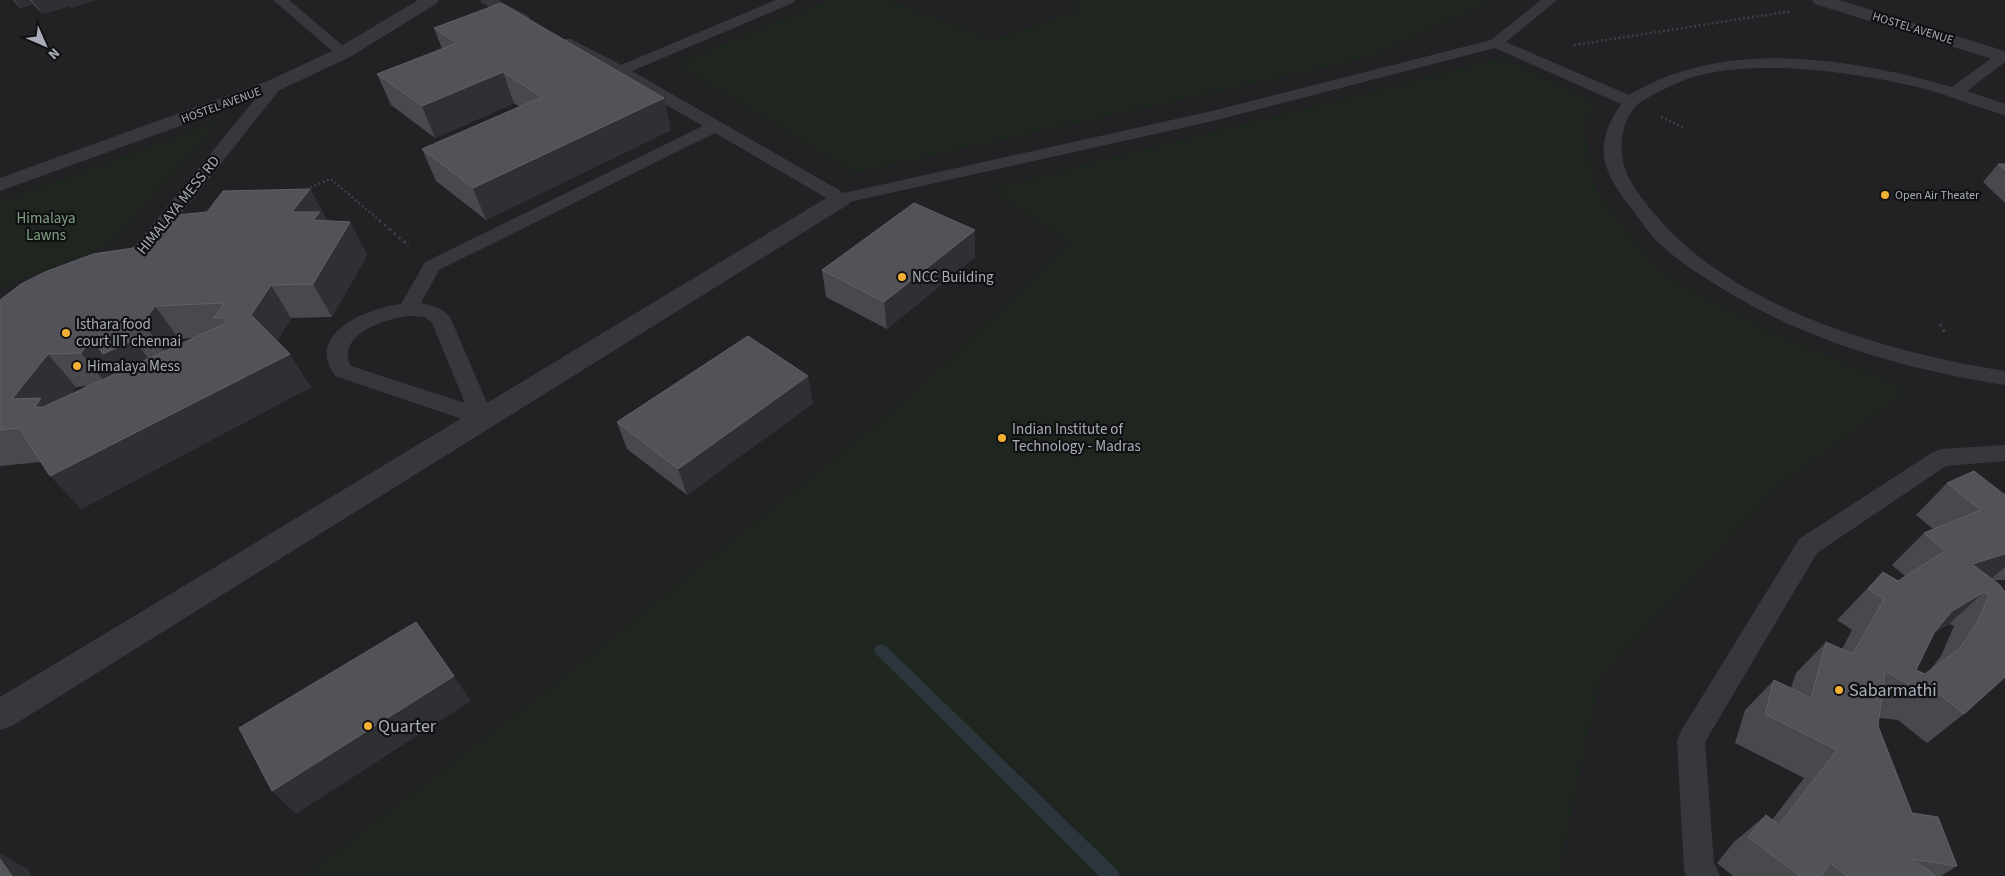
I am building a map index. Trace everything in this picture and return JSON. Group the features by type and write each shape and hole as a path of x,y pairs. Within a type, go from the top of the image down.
{"street":[{"name":"HOSTEL AVENUE","path":"0,185 275,85 343,53 430,0"},
{"name":"HOSTEL AVENUE","path":"1828,2 2004,56"},
{"path":"0,715 482,417 841,199"}],"lane":[{"path":"280,0 343,53"},
{"path":"487,0 537,27"},
{"path":"620,71 788,0"},
{"path":"553,35 620,71 841,199 1213,116 1496,43 1550,0"},
{"path":"1496,43 1631,102"},
{"path":"1955,93 2004,56"},
{"path":"2005,110 1908,80 1848,69 1792,64 1740,64 1695,71 1658,84 1631,102 1613,133 1616,172 1643,216 1695,263 1770,309 1864,347 1966,374 2005,378"},
{"name":"HIMALAYA MESS RD","path":"106,271 133,261 275,85"},
{"path":"407,310 432,266 715,126"},
{"path":"407,310 431,312 441,319 482,417 343,372 337,364 335,354 340,343 350,332 364,322 381,314 407,310"},
{"path":"1705,876 1699,870 1691,740 1808,546 1941,458 2005,453"}],"path":[{"path":"1520,54 1828,2"},
{"path":"295,194 331,179 432,266"}],"shaded area":[{"name":"Indian Institute of Technology - Madras","path":"0,0 2005,0 2005,876 0,876"}],"green space":[{"path":"829,0 888,0 994,40 1084,8 1069,0 1493,0 1372,57 855,173 676,64"},
{"path":"1502,58 1595,102 1585,129 1596,191 1660,272 1764,329 1909,390 1778,487 1600,678 1558,876 304,876 542,694 913,394 1070,243 990,189"},
{"name":"Himalaya Lawns","path":"220,121 110,244 0,288 0,202"}],"building":[{"path":"501,3 664,98 473,188 422,149 542,97 503,72 422,106 377,74 457,43 434,28"},
{"path":"1998,164 2005,164 2005,170"},
{"path":"310,189 292,212 320,212 313,220 350,222 313,284 271,285 251,315 290,354 50,476 19,428 0,430 0,300 21,284 45,272 93,254 153,245 177,215 207,212 223,191","holes":["224,303 214,318 227,318 224,324 43,407 35,407 41,398 12,399 48,354 81,353 92,338 103,354 134,340 123,324 143,323 155,306"]},
{"path":"914,203 975,230 884,302 822,270"},
{"path":"748,336 808,376 678,469 617,422"},
{"name":"Sabarmathi","path":"1974,471 2005,495 2005,554 1972,564 2000,585 2005,592 2005,677 1964,714 1934,690 1915,688 1885,671 1878,726 1912,813 1938,817 1957,866 1912,859 1936,876 1847,876 1830,863 1821,876 1800,876 1748,837 1766,815 1779,825 1837,750 1765,714 1774,680 1811,698 1826,642 1853,654 1884,599 1868,589 1883,572 1898,581 1945,551 1924,533 1981,510 1947,483","holes":["1984,592 1989,595 1976,625 1959,649 1925,674 1916,670 1934,633 1952,611"]},
{"path":"416,622 454,676 272,791 239,728"},
{"path":"0,859 12,876 0,876"}],"waterway":[{"path":"881,650 1111,876"}],"place":[{"name":"Open Air Theater","path":"1885,195"},
{"name":"NCC Building","path":"902,277"},
{"name":"Isthara food court IIT chennai","path":"66,333"},
{"name":"Himalaya Mess","path":"77,366"},
{"name":"Indian Institute of Technology - Madras","path":"1002,438"},
{"name":"Sabarmathi","path":"1839,690"},
{"name":"Quarter","path":"368,726"}]}
